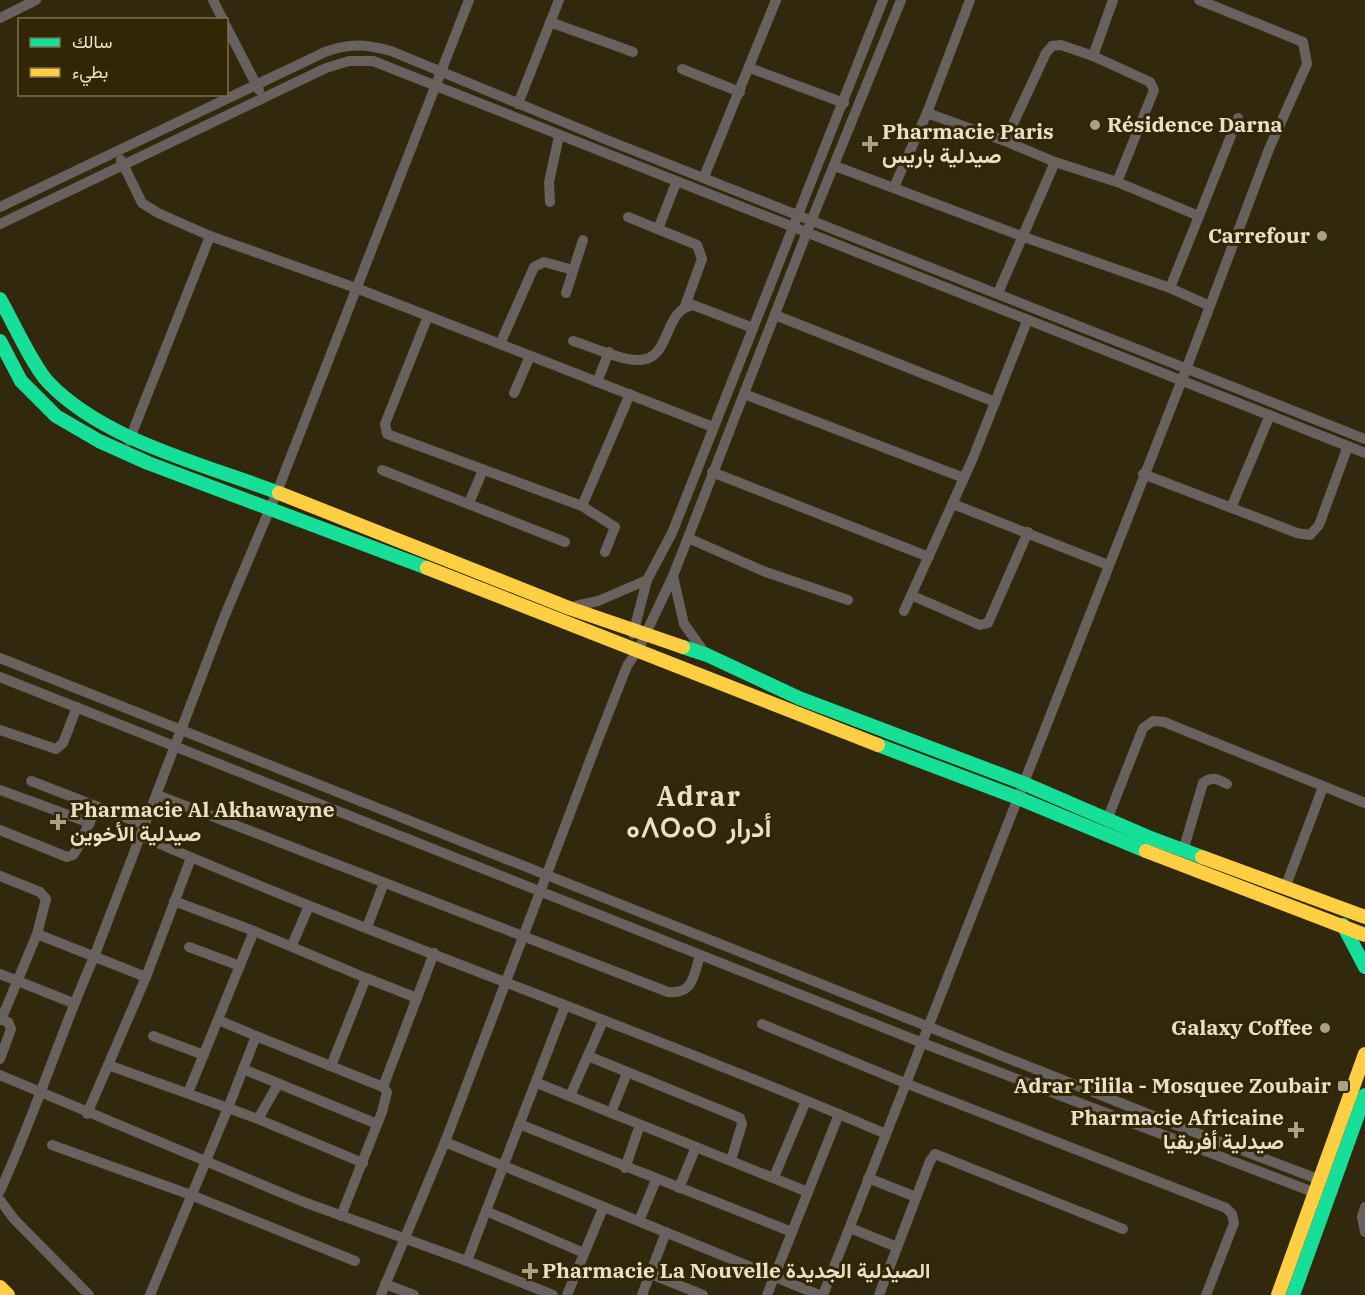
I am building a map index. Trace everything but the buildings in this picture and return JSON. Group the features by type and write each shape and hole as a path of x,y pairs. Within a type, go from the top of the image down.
{"street":[{"path":"0,18 36,0"},
{"path":"213,0 222,18"},
{"path":"0,1191 26,1134 73,1003 94,957 225,615 277,492 469,0"},
{"path":"518,104 559,0"},
{"path":"704,177 776,0"},
{"path":"640,633 647,580 672,533 844,103 882,0"},
{"path":"381,1295 445,1142 521,936 640,633 673,576 812,219 901,0"},
{"path":"894,187 927,113 970,0"},
{"path":"1093,56 1113,0"},
{"path":"445,1142 503,1168 821,1295 850,1228 920,1042 1187,367 1269,149 1307,64 1303,42 1198,0"},
{"path":"550,22 633,52"},
{"path":"228,30 263,99"},
{"path":"0,207 337,48 362,44 390,51 518,104 1365,439"},
{"path":"1005,141 1049,48 1061,45 1093,56 1150,82 1154,87 1117,182"},
{"path":"0,224 313,75 349,61 373,61 676,183 807,232 1026,321 1365,453"},
{"path":"307,62 313,75"},
{"path":"750,68 844,103"},
{"path":"682,69 740,92"},
{"path":"927,113 1055,162 1117,182 1199,216"},
{"path":"1170,288 1238,118"},
{"path":"550,202 549,182 559,136"},
{"path":"117,152 137,195 148,208 210,236 428,315 713,427"},
{"path":"998,293 1055,162"},
{"path":"835,165 1024,237 1170,288 1210,306"},
{"path":"658,230 676,183"},
{"path":"628,217 698,246 702,260 685,306"},
{"path":"124,452 210,236"},
{"path":"566,293 583,240"},
{"path":"500,344 534,267 544,262 573,270"},
{"path":"0,299 47,381 79,409 130,437 277,492 569,608 706,656 799,698 1023,783 1183,851 1361,913"},
{"path":"573,341 636,360 649,358 658,353 677,312 685,306 693,305 753,328"},
{"path":"428,315 385,424 387,434 582,506 615,527 605,552"},
{"path":"775,315 995,402"},
{"path":"904,611 913,596 964,478 1026,321"},
{"path":"0,341 21,381 42,405 77,429 124,452 634,648 745,695 1018,798 1270,900 1365,935"},
{"path":"597,382 609,352"},
{"path":"514,393 531,356"},
{"path":"582,506 630,394"},
{"path":"744,394 964,478"},
{"path":"1231,508 1270,415"},
{"path":"1143,474 1297,533 1310,535 1319,525 1348,446"},
{"path":"382,470 469,502 565,542"},
{"path":"469,502 483,470"},
{"path":"712,472 929,557"},
{"path":"953,504 1108,565"},
{"path":"913,596 980,625 988,623 1028,532"},
{"path":"688,538 763,571 848,600"},
{"path":"673,576 684,624 706,656"},
{"path":"569,608 598,601 647,580"},
{"path":"0,658 927,1027 1323,1188"},
{"path":"0,676 920,1042 1323,1188"},
{"path":"1,734 56,749 63,743 77,707"},
{"path":"1107,820 1143,728 1154,721 1164,722 1365,803"},
{"path":"1183,851 1203,783 1207,779 1216,778 1227,784"},
{"path":"31,781 98,807 191,858 886,1134"},
{"path":"1285,888 1323,787"},
{"path":"0,790 90,823"},
{"path":"157,795 668,992 684,991 690,986 700,956"},
{"path":"0,830 67,857 73,855 77,849 98,807"},
{"path":"87,1114 146,977 191,858"},
{"path":"0,876 40,892 45,897 36,934 0,1019 10,1024 11,1029 0,1059"},
{"path":"367,927 384,883"},
{"path":"174,901 292,945 417,998"},
{"path":"292,945 309,906"},
{"path":"1343,925 1365,967"},
{"path":"188,1093 254,931"},
{"path":"36,934 146,977"},
{"path":"189,946 240,966"},
{"path":"382,1087 434,953"},
{"path":"0,974 73,1003"},
{"path":"331,1066 366,978"},
{"path":"467,1261 565,1006"},
{"path":"218,1020 382,1087 387,1094 363,1163 341,1216"},
{"path":"570,1096 603,1021"},
{"path":"762,1024 905,1083 1226,1208 1232,1214 1234,1223 1206,1295"},
{"path":"150,1295 207,1162 256,1035"},
{"path":"153,1036 204,1055"},
{"path":"1293,1295 1323,1188 1365,1054"},
{"path":"588,1056 740,1118 742,1124 731,1160"},
{"path":"108,1065 258,1119 363,1163"},
{"path":"243,1069 377,1124"},
{"path":"611,1113 627,1073"},
{"path":"0,1075 87,1114 341,1216 467,1261 553,1295"},
{"path":"537,1083 808,1192"},
{"path":"258,1119 278,1084"},
{"path":"1278,1295 1365,1095"},
{"path":"774,1178 806,1101"},
{"path":"767,1295 839,1114"},
{"path":"519,1124 792,1233"},
{"path":"625,1168 640,1125"},
{"path":"52,1145 191,1195 355,1261"},
{"path":"679,1188 696,1148"},
{"path":"879,1295 932,1157 938,1154 1123,1229"},
{"path":"868,1178 916,1197"},
{"path":"639,1221 656,1180"},
{"path":"0,1200 15,1219 89,1295"},
{"path":"1365,1207 1362,1217 1365,1232"},
{"path":"567,1295 603,1208"},
{"path":"486,1211 584,1253"},
{"path":"850,1228 897,1247"},
{"path":"642,1295 666,1233"},
{"path":"651,1274 703,1295"},
{"path":"385,1284 414,1295"},
{"path":"0,1287 8,1295"}],"traffic: fast":[{"path":"0,299 42,375 71,403 97,420 156,449 279,493"},
{"path":"0,341 21,381 56,416 99,441 148,463 427,568"},
{"path":"683,647 707,655 799,698 1023,783 1148,837 1202,857"},
{"path":"878,745 1018,798 1146,851"},
{"path":"1343,925 1365,967"},
{"path":"1293,1295 1365,1095"}],"traffic: slow":[{"path":"279,493 569,608 683,647"},
{"path":"427,568 878,745"},
{"path":"1146,851 1365,935"},
{"path":"1202,857 1365,917"},
{"path":"1278,1295 1365,1054"},
{"path":"0,1287 8,1295"}],"place":[{"name":"Résidence Darna","path":"1095,125"},
{"name":"Pharmacie Paris صيدلية باريس","path":"870,144"},
{"name":"Carrefour","path":"1322,236"},
{"name":"Pharmacie Al Akhawayne صيدلية الأخوين","path":"58,822"},
{"name":"Galaxy Coffee","path":"1325,1028"},
{"name":"Adrar Tilila - Mosquee Zoubair","path":"1343,1086"},
{"name":"Pharmacie Africaine صيدلية أفريقيا","path":"1296,1130"},
{"name":"Pharmacie La Nouvelle الصيدلية الجديدة","path":"530,1271"}],"district":[{"name":"Adrar ⴰⴷⵔⴰⵔ أدرار","path":"699,812"}]}
